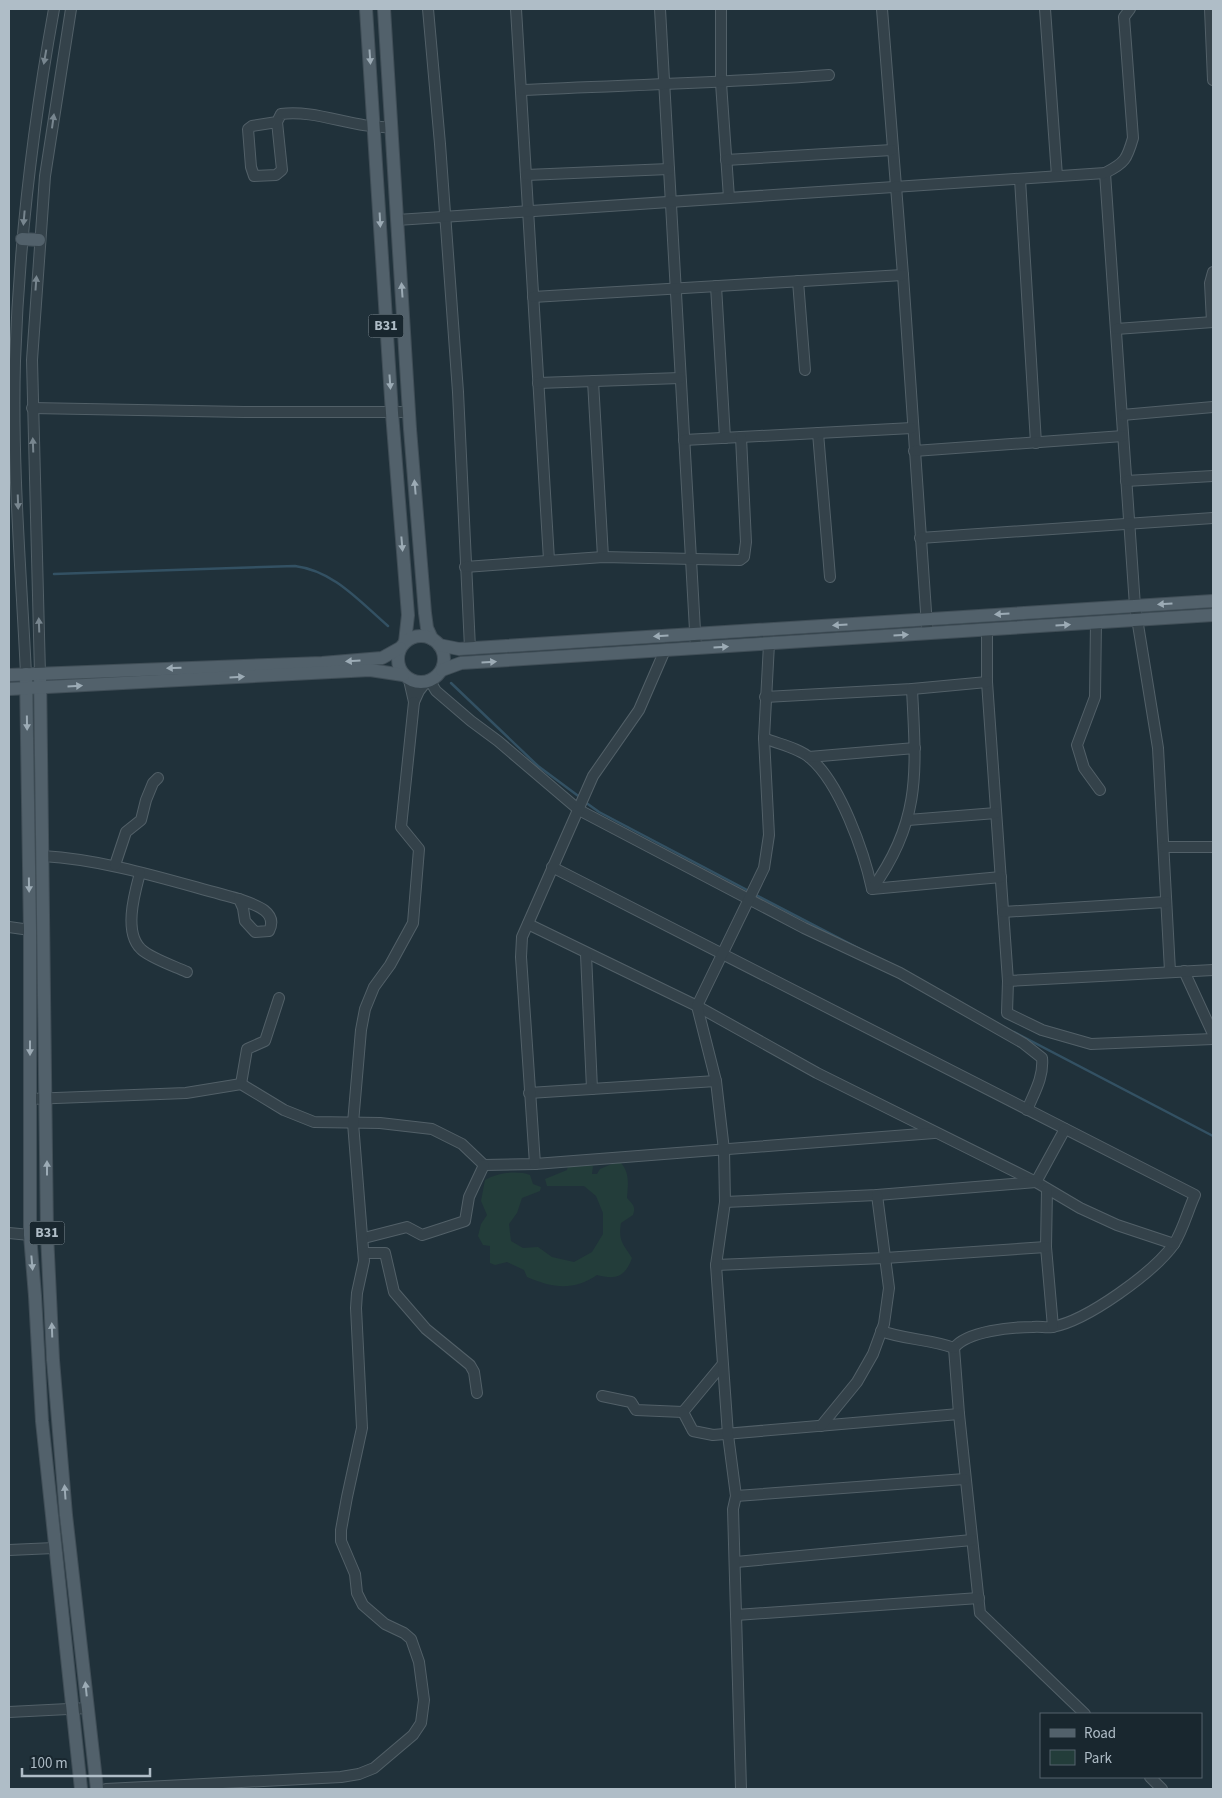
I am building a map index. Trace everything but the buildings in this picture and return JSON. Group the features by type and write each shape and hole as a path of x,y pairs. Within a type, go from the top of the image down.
{"main road":[{"name":"B31","path":"366,9 392,413 408,615 402,645"},
{"name":"B31","path":"384,9 409,412 425,614 427,628 436,642"},
{"path":"367,25 385,24"},
{"path":"22,239 39,240"},
{"path":"9,675 368,660 382,658 418,636 448,648 470,648 1213,601"},
{"path":"9,689 370,670 428,682 442,670 461,663 1213,615"},
{"path":"807,627 809,641"},
{"path":"436,642 444,657 442,670"},
{"path":"402,645 397,662 406,678"},
{"name":"B31","path":"26,674 30,930 30,1234 42,1421 71,1710 81,1789"},
{"name":"B31","path":"40,674 47,1098 47,1234 53,1360 66,1515 97,1789"},
{"path":"52,1516 66,1515"}],"street":[{"path":"26,674 14,407 15,361 22,239 35,119 54,9"},
{"path":"40,674 32,408 32,342 39,240 50,140 71,9"},
{"path":"428,9 458,392 470,648"},
{"path":"516,9 549,560"},
{"path":"660,9 696,648"},
{"path":"721,9 721,83 729,198"},
{"path":"882,9 903,275 927,633"},
{"path":"1046,9 1058,176"},
{"path":"397,220 1105,173 1122,165 1128,156 1133,138 1124,17 1130,9"},
{"path":"1210,9 1213,80"},
{"path":"521,90 664,83 721,83 829,75"},
{"path":"277,122 252,126 248,129 251,167 254,176 276,176 282,170 277,122 281,114 296,114 374,128 391,127"},
{"path":"726,160 892,150"},
{"path":"526,175 669,170"},
{"path":"1105,173 1135,606 1158,748 1170,971"},
{"path":"1020,179 1036,443"},
{"path":"1116,329 1213,322 1210,283 1213,272"},
{"path":"533,297 903,275"},
{"path":"798,281 805,370"},
{"path":"716,286 725,438"},
{"path":"538,383 680,378"},
{"path":"593,381 602,557"},
{"path":"1122,415 1213,407"},
{"path":"32,408 409,412"},
{"path":"684,440 912,428"},
{"path":"818,433 830,576"},
{"path":"914,451 1123,436"},
{"path":"465,567 602,557 740,560 744,557 746,542 741,437"},
{"path":"1126,481 1213,476"},
{"path":"920,538 1213,518"},
{"path":"1096,622 1095,697 1077,745 1084,768 1100,790"},
{"path":"987,630 988,682 1008,981 1007,1013 1009,1034"},
{"path":"741,1789 734,1509 736,1496 728,1435 716,1266 725,1202 724,1150 716,1081 697,1006 721,954 751,899 764,868 769,835 764,738 769,644"},
{"path":"535,1164 521,957 522,937 593,776 639,710 665,650"},
{"path":"406,678 414,702"},
{"path":"106,1789 331,1778 359,1774 374,1768 388,1758 413,1735 421,1723 424,1700 416,1650 411,1639 404,1633 385,1624 363,1605 357,1592 355,1574 342,1541 341,1530 362,1428 356,1308 364,1253 364,1238 358,1204 353,1123 361,1030 365,1010 374,987 390,965 413,923 419,849 401,827 414,702 419,691 428,682 464,715 498,741 579,810 900,973 1009,1034 1042,1058 1041,1078 1027,1110"},
{"path":"765,696 912,689 988,682"},
{"path":"872,889 889,865 908,820 912,805 915,748 912,689"},
{"path":"764,738 809,756 915,748"},
{"path":"809,756 821,770 852,824 865,858 872,889"},
{"path":"115,865 126,832 141,820 146,800 158,778"},
{"path":"908,820 996,813"},
{"path":"1164,847 1213,847"},
{"path":"43,856 78,858 115,865 238,899"},
{"path":"552,867 1195,1195 1174,1244 1126,1290 1084,1314 1053,1327 1032,1326 969,1337 959,1342 954,1348 965,1480 980,1613 1084,1713"},
{"path":"140,873 131,906 133,933 140,948 187,972"},
{"path":"872,889 1000,877"},
{"path":"1003,912 1166,902"},
{"path":"528,924 586,954 697,1006 817,1073 934,1133 1036,1182 1080,1208 1117,1225 1174,1244"},
{"path":"9,927 30,930"},
{"path":"586,954 592,1089"},
{"path":"1008,981 1213,970"},
{"path":"1184,971 1213,1034"},
{"path":"241,1084 247,1050 265,1041 279,998"},
{"path":"1007,1013 1042,1030 1091,1044 1213,1039"},
{"path":"529,1093 716,1081"},
{"path":"30,1099 186,1093 241,1084 296,1116 314,1122 408,1125 432,1129 462,1144 484,1165 535,1164 934,1133"},
{"path":"1036,1182 1064,1129"},
{"path":"364,1238 407,1227 422,1235 466,1221 469,1197 484,1165"},
{"path":"725,1202 877,1195 1036,1182"},
{"path":"1047,1189 1046,1247 1053,1327"},
{"path":"821,1426 857,1382 873,1354 881,1331 889,1288 877,1195"},
{"path":"9,1233 30,1234"},
{"path":"716,1266 885,1258 1046,1247"},
{"path":"364,1253 385,1253 394,1292 426,1329 470,1365 474,1372 477,1393"},
{"path":"881,1331 954,1348"},
{"path":"682,1412 722,1365"},
{"path":"602,1396 631,1402 636,1410 682,1412"},
{"path":"682,1412 693,1431 712,1435 959,1414"},
{"path":"736,1496 965,1480"},
{"path":"736,1562 972,1540"},
{"path":"9,1550 54,1548"},
{"path":"736,1614 979,1598"},
{"path":"9,1712 88,1708"},
{"path":"1151,1778 1162,1789"}],"green space":[{"path":"614,1163 621,1163 626,1171 628,1179 627,1198 634,1210 633,1215 621,1223 621,1238 632,1258 623,1273 615,1277 597,1275 580,1284 563,1286 545,1284 527,1277 524,1270 507,1262 495,1265 490,1263 490,1246 483,1245 478,1236 481,1224 487,1215 481,1201 485,1180 507,1173 525,1173 530,1175 533,1184 541,1187 540,1191 522,1198 517,1213 509,1224 511,1241 523,1248 538,1247 552,1257 574,1262 592,1252 603,1234 603,1213 596,1196 584,1186 547,1186 545,1179 567,1170 568,1166 585,1164 593,1166 592,1174 597,1174 600,1169"}],"waterway":[{"path":"54,574 295,566 309,569 334,581 356,597 388,626"},
{"path":"451,683 538,766 581,798"},
{"path":"585,802 599,812 749,891"},
{"path":"754,894 860,949"},
{"path":"1014,1032 1213,1136"}]}
